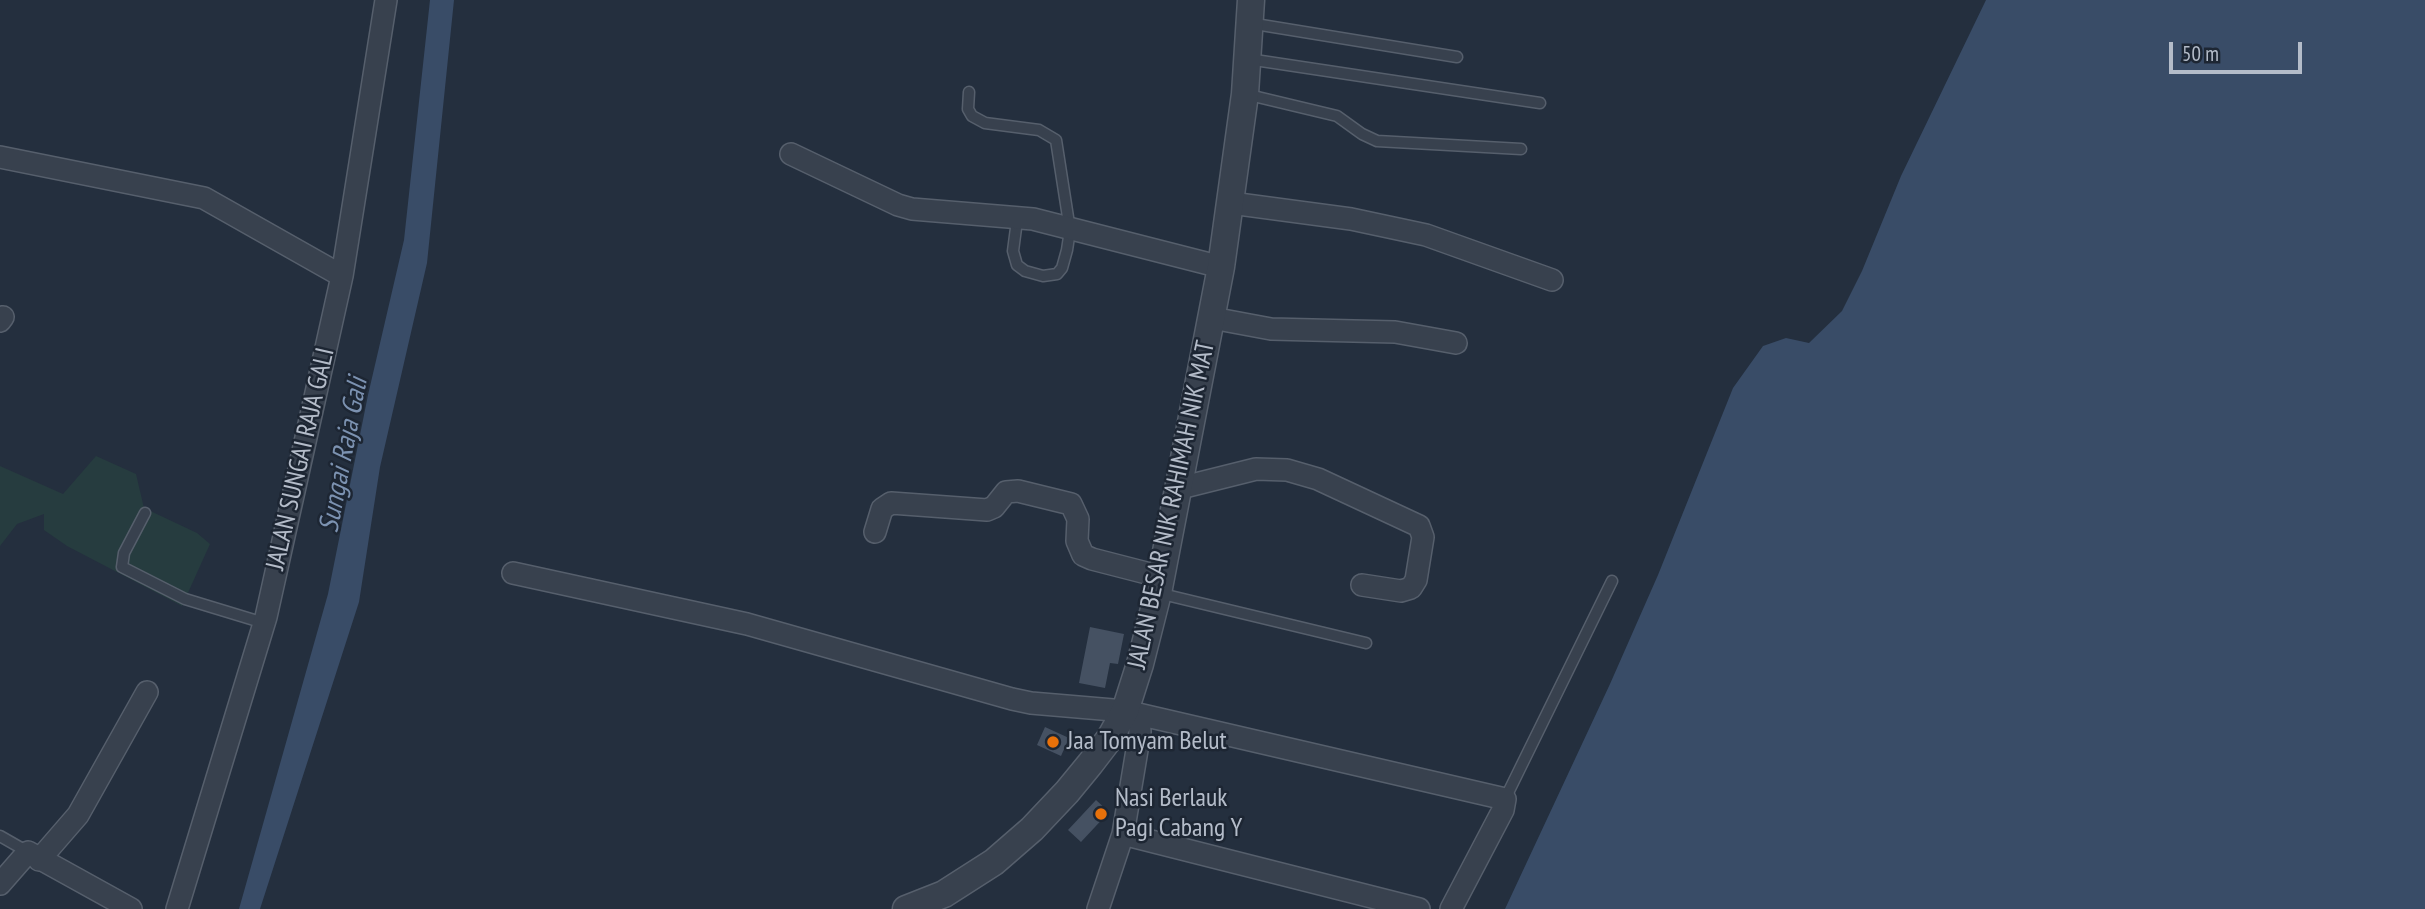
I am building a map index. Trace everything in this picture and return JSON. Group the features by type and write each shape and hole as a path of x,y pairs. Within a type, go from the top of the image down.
{"street":[{"name":"JALAN SUNGAI RAJA GALI","path":"177,909 264,623 342,276 386,0"},
{"name":"JALAN BESAR NIK RAHIMAH NIK MAT","path":"906,909 944,894 994,862 1067,792 1132,712 1140,664 1180,488 1221,267 1245,94 1250,11"},
{"path":"791,154 898,205 912,209 1015,216 1221,267"},
{"path":"0,157 204,198 342,276"},
{"path":"1231,203 1350,219 1426,235 1552,279"},
{"path":"1212,318 1271,329 1395,332 1455,343"},
{"path":"1180,488 1256,469 1287,470 1318,479 1419,526 1423,537 1416,580 1411,589 1401,591 1362,584"},
{"path":"875,532 882,509 891,503 987,510 995,507 1006,492 1018,491 1071,504 1079,519 1077,541 1083,555 1160,585"},
{"path":"513,573 747,624 1031,704 1132,712 1505,799 1503,810 1451,909"},
{"path":"0,884 78,815 147,692"},
{"path":"1098,909 1123,834 1140,732 1132,712"},
{"path":"1123,834 1419,909"},
{"path":"34,856 131,909"}],"lane":[{"path":"1250,11 1457,57"},
{"path":"1248,60 1540,103"},
{"path":"969,92 968,108 972,116 994,126 1039,130 1056,140 1070,230 1062,268 1057,274 1043,276 1025,271 1017,265 1013,251 1015,216"},
{"path":"1245,94 1337,116 1377,141 1521,149"},
{"path":"145,513 124,553 122,567 185,599 264,623"},
{"path":"1505,799 1612,582"},
{"path":"1160,585 1366,643"},
{"path":"0,836 34,856"}],"green space":[{"path":"96,456 136,474 144,508 197,533 210,544 182,606 67,546 44,530 44,514 17,524 0,546 0,466 63,494"}],"water":[{"path":"430,0 454,0 427,263 380,467 359,602 260,909 239,909 328,594 368,395 404,240"},
{"path":"1986,0 2425,0 2425,909 1505,909 1658,575 1733,388 1763,346 1786,338 1809,343 1842,311 1862,271 1901,176"}],"building":[{"path":"1090,627 1124,634 1118,664 1110,663 1105,688 1079,683"},
{"name":"Jaa Tomyam Belut","path":"1045,727 1069,738 1061,756 1037,745"},
{"path":"1096,800 1109,812 1081,842 1068,830"}],"place":[{"name":"Jaa Tomyam Belut","path":"1053,742"},
{"name":"Nasi Berlauk Pagi Cabang Y","path":"1101,814"}],"water label":[{"name":"Sungai Raja Gali","path":"344,455"}]}
